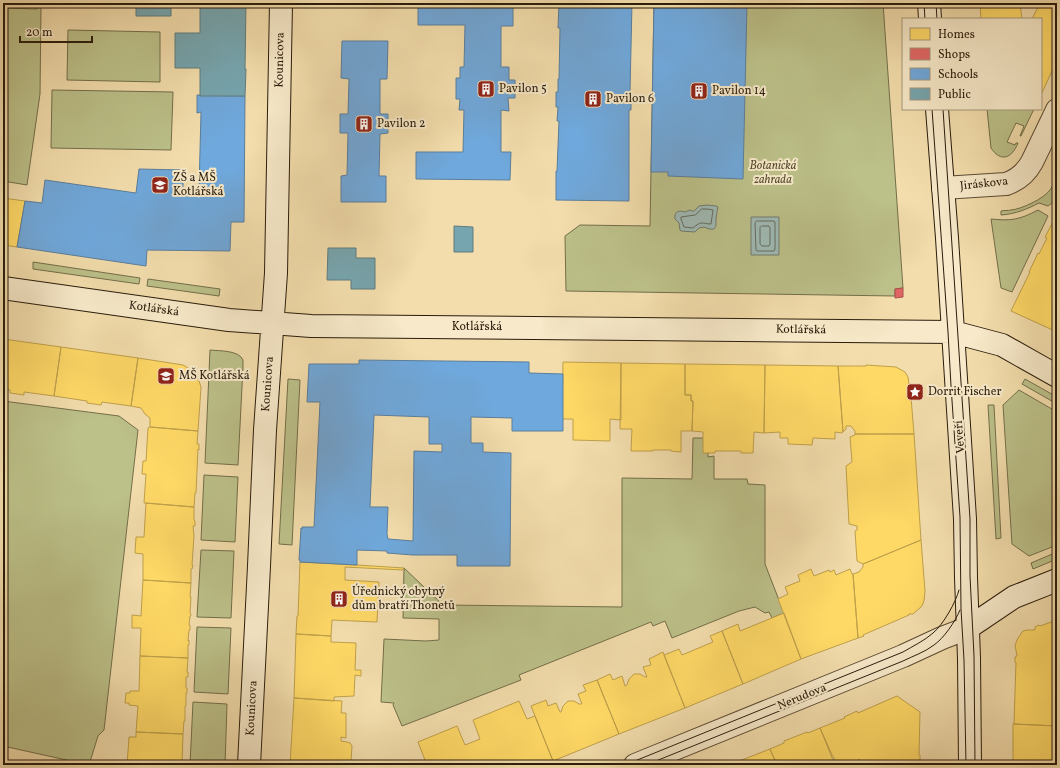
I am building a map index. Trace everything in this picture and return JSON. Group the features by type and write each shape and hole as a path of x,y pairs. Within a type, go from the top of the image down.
{"main road":[{"name":"Kounicova","path":"249,765 265,430 276,273 281,3"},
{"path":"929,3 930,18"},
{"name":"Veveří","path":"937,110 965,519 970,765"},
{"name":"Jiráskova","path":"943,188 1006,184 1019,178 1032,162 1057,110"},
{"name":"Kotlářská","path":"3,288 229,320 311,326 953,332 1002,345 1057,376"},
{"name":"Nerudova","path":"635,765 968,628 1014,597 1057,580"}],"green space":[{"name":"Botanická zahrada","path":"654,3 883,3 903,288 895,289 895,296 566,291 565,236 580,225 650,226"},
{"path":"41,7 40,94 27,185 3,181 3,8 37,9"},
{"path":"68,30 160,32 160,82 67,80"},
{"path":"52,90 173,92 171,150 51,148"},
{"path":"987,110 1034,110 1021,136 1024,126 1016,123 1007,142 1015,145 1018,143 1013,152 1006,157 1002,157 995,153 991,148"},
{"path":"1057,176 1056,196 1052,203 1048,206 1039,203 1012,214 1001,215 1001,211 1021,208 1042,197 1050,190"},
{"path":"1038,210 1048,216 1012,292 1001,288 991,219 1015,219"},
{"path":"33,262 140,278 139,284 33,269"},
{"path":"148,279 220,289 219,296 147,286"},
{"path":"210,350 237,354 243,360 238,465 205,463"},
{"path":"288,379 300,380 292,545 279,544"},
{"path":"1025,379 1057,397 1057,404 1022,384"},
{"path":"1019,390 1057,412 1057,545 1029,556 1012,544 1003,405"},
{"path":"3,401 119,416 138,430 104,730 98,736 89,765 3,746"},
{"path":"988,405 994,405 1001,538 996,539"},
{"path":"693,438 704,438 708,457 714,456 714,479 747,479 748,484 765,485 765,564 784,613 772,618 769,612 765,613 755,607 739,611 672,638 665,621 653,626 651,622 519,675 521,680 402,726 393,705 394,703 381,702 384,639 426,641 439,640 439,619 403,618 404,568 443,605 622,607 622,478 692,479"},
{"path":"204,475 238,477 235,542 201,540"},
{"path":"201,550 234,551 231,618 197,617"},
{"path":"1057,552 1057,559 1033,569 1031,563"},
{"path":"197,627 231,628 228,694 194,692"},
{"path":"193,702 227,704 225,765 190,765"}],"water":[{"path":"707,205 718,207 716,227 714,229 704,227 699,228 695,232 680,230 679,223 675,219 676,213 679,211 694,211 699,206"},
{"path":"751,217 779,217 779,255 751,255"}],"building: Homes":[{"path":"980,3 1020,3 1022,18 981,18"},
{"path":"1040,3 1057,3 1057,60 1042,93 1042,18 1032,18"},
{"path":"3,198 25,201 17,247 3,245"},
{"path":"1057,216 1057,332 1011,311 1038,253 1039,254 1047,238 1045,237"},
{"path":"3,339 61,347 54,396 24,392 24,395 10,393 10,390 3,389"},
{"path":"61,347 138,358 131,406 102,402 101,405 87,403 87,401 54,396"},
{"path":"138,358 183,365 193,371 201,387 198,431 150,427 150,418 141,408 131,406"},
{"path":"563,362 621,363 621,420 610,419 610,441 573,440 573,419 562,419"},
{"path":"621,363 685,364 685,395 691,395 691,401 693,401 692,431 681,431 681,452 671,450 631,451 632,429 620,429"},
{"path":"685,364 765,365 764,433 754,432 753,453 741,453 741,451 715,451 715,453 703,453 703,432 692,431 693,401 691,401 691,395 685,395"},
{"path":"765,365 838,366 843,432 835,432 835,439 813,438 812,445 788,444 788,438 780,438 780,432 764,433"},
{"path":"866,365 896,367 905,372 910,385 914,434 855,434 855,431 851,426 846,426 846,429 843,432 838,366"},
{"path":"148,428 198,431 197,444 199,444 199,450 198,449 194,507 144,503 146,474 142,474 143,461 146,461"},
{"path":"855,434 914,434 921,540 863,564 857,561 855,531 857,530 857,526 849,524 846,466 852,462 850,437"},
{"path":"146,503 194,507 195,526 193,526 193,565 191,569 191,583 143,580 143,554 135,553 136,537 144,537"},
{"path":"921,540 925,591 922,606 913,614 909,614 858,638 853,574 859,572 863,567 863,564"},
{"name":"Úřednický obytný dům bratří Thonetů","path":"300,562 404,568 403,570 345,567 345,580 379,582 377,622 332,620 331,636 296,634"},
{"path":"811,569 814,576 829,570 830,572 834,570 836,575 850,569 853,574 858,638 801,659 778,599 788,594 785,587 800,581 798,575"},
{"path":"143,580 191,583 191,616 189,625 188,658 140,656 141,628 132,628 132,615 141,616"},
{"path":"784,613 801,659 743,684 722,631 738,624 740,631"},
{"path":"1057,620 1057,726 1014,724 1015,657 1017,656 1015,645 1023,631 1035,630 1035,627 1039,625 1040,626"},
{"path":"722,631 743,684 685,708 664,655 679,649 682,655 713,642 710,636"},
{"path":"296,634 331,636 331,642 356,643 355,670 361,670 361,676 355,675 354,696 334,697 334,701 294,698"},
{"path":"663,652 685,708 619,734 597,680 610,674 613,680 622,676 625,686 634,674 640,674 647,677 643,667 651,665 649,659"},
{"path":"140,656 188,658 188,677 186,677 187,693 183,734 136,732 138,706 125,703 126,693 130,693 130,691 139,691"},
{"path":"597,680 619,734 553,761 531,706 546,700 548,706 556,703 561,712 563,706 568,701 574,701 582,704 578,694 586,691 583,685"},
{"path":"897,696 920,712 920,765 859,765 861,763 859,759 855,765 837,765 820,728 845,718 844,717 857,711 858,713"},
{"path":"294,698 342,701 341,713 346,713 346,738 341,737 341,741 350,743 352,746 351,761 349,765 290,765"},
{"path":"519,701 527,719 535,716 553,761 544,765 417,764 425,760 418,742 457,726 465,745 480,739 473,720"},
{"path":"1013,724 1057,726 1057,765 1013,765"},
{"path":"820,728 835,765 777,765 770,749 784,743 784,741"},
{"path":"136,732 183,734 182,765 127,765 129,737 136,737"},
{"path":"770,749 777,765 729,765"}],"building: Shops":[{"path":"903,288 903,297 895,298 895,289"}],"building: Schools":[{"name":"Pavilon 5","path":"418,3 513,3 513,26 501,26 501,67 509,67 509,80 515,80 515,98 508,98 509,111 501,110 501,152 511,152 510,180 416,179 416,152 463,152 464,110 459,110 460,99 456,99 456,78 460,78 460,67 464,67 465,25 418,25"},
{"name":"Pavilon 6","path":"559,3 632,3 631,110 629,110 629,201 556,200 559,121 557,121 558,107 556,107 556,92 558,92 559,79"},
{"name":"Pavilon 14","path":"654,3 747,4 743,179 668,176 668,172 651,172"},
{"name":"Pavilon 2","path":"342,41 388,41 387,79 380,79 380,114 388,114 388,133 380,134 379,176 386,176 386,202 341,202 341,176 347,175 348,133 340,133 340,114 348,114 349,79 341,78"},
{"name":"ZŠ a MŠ Kotlářská","path":"197,95 245,96 244,222 231,222 230,251 147,250 146,266 17,247 25,201 42,203 45,180 136,193 139,169 183,170 183,189 199,190 201,112 197,113"},
{"path":"359,360 529,362 529,373 563,374 563,431 512,431 512,418 471,417 471,443 483,443 483,452 511,453 510,566 457,566 457,555 413,555 387,553 387,551 357,550 357,565 300,562 301,528 314,527 320,402 307,402 309,364 359,364","holes":["374,415 429,417 429,444 442,444 442,452 414,451 413,541 388,539 388,507 370,507"]}],"building: Public":[{"path":"136,3 171,3 171,16 136,16"},
{"path":"200,3 246,3 245,96 200,96 200,68 175,68 175,33 200,33"},
{"path":"454,226 473,227 473,252 454,252"},
{"path":"328,248 356,248 356,258 375,258 375,289 351,289 351,280 327,280"}],"tram line":[{"path":"924,3 925,18"},
{"path":"936,3 937,18"},
{"path":"932,110 960,517 961,609 964,660 966,765"},
{"path":"943,110 970,519 970,576 974,656 975,765"},
{"path":"625,765 903,652 926,638 941,625 949,613 959,590"},
{"path":"646,765 923,652 942,638 952,625 960,610"}],"place":[{"name":"Pavilon 5","path":"486,89"},
{"name":"Pavilon 14","path":"699,91"},
{"name":"Pavilon 6","path":"593,99"},
{"name":"Pavilon 2","path":"364,124"},
{"name":"ZŠ a MŠ Kotlářská","path":"160,185"},
{"name":"MŠ Kotlářská","path":"166,376"},
{"name":"Dorrit Fischer","path":"915,392"},
{"name":"Úřednický obytný dům bratří Thonetů","path":"339,599"}]}
